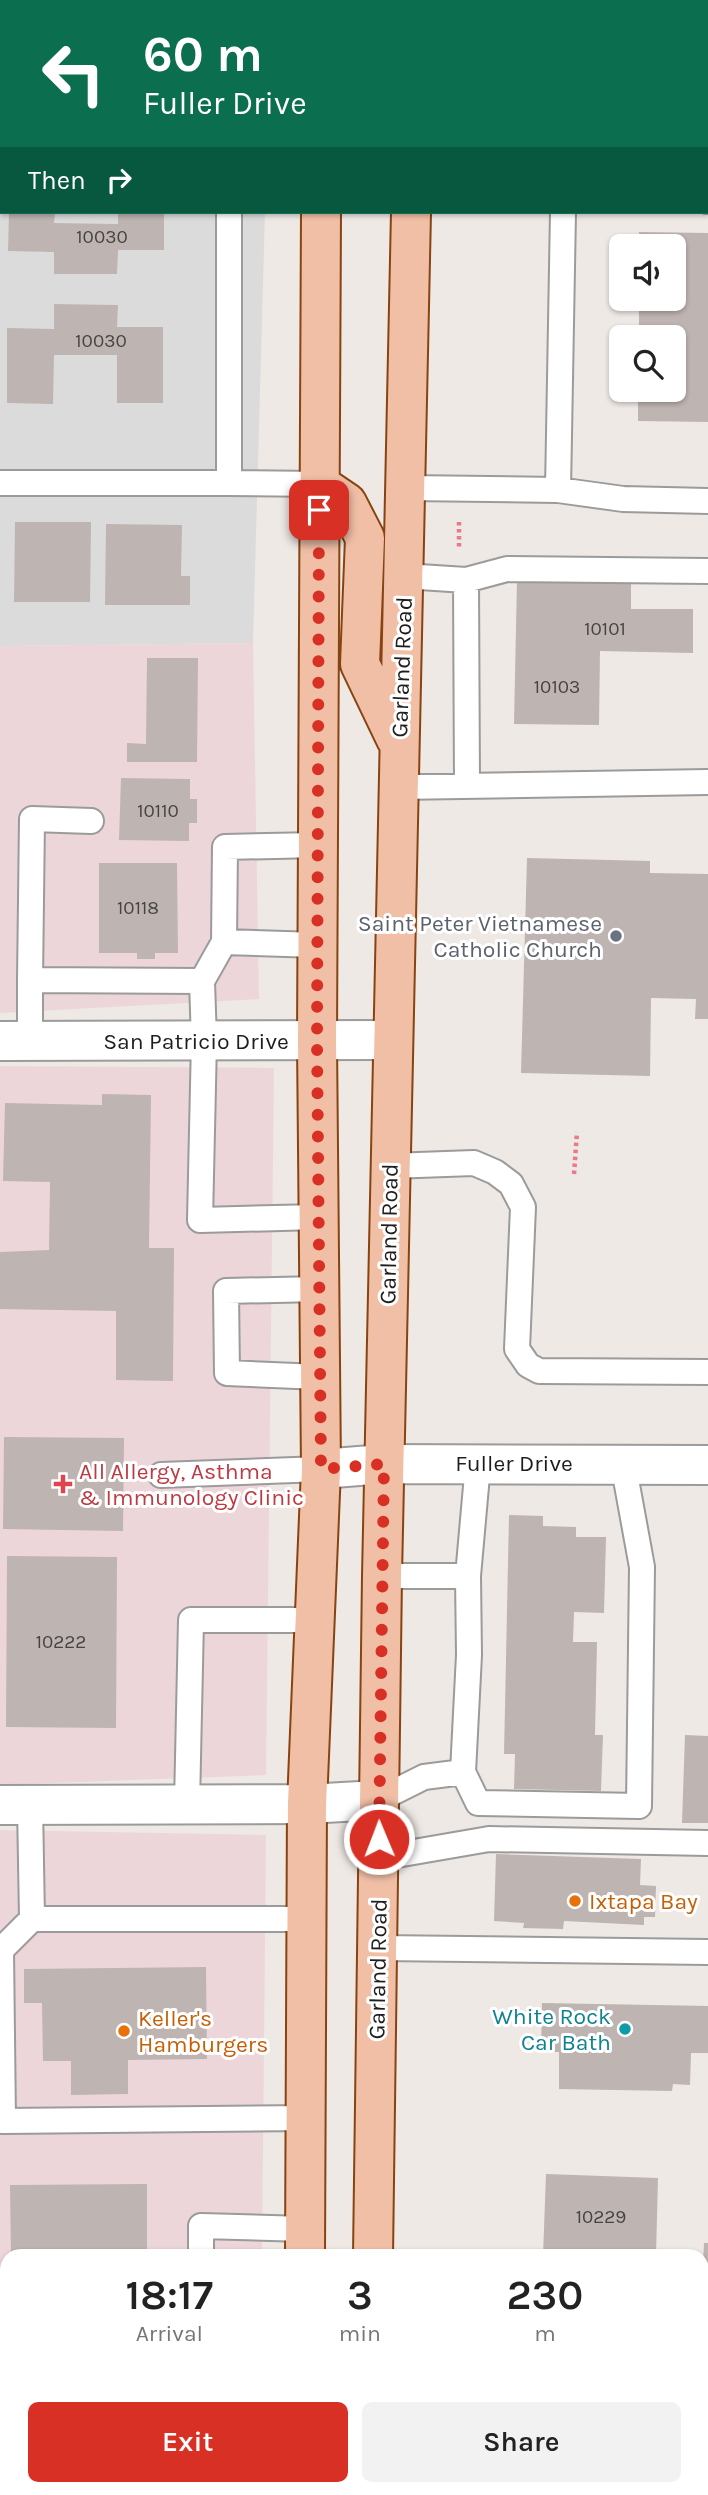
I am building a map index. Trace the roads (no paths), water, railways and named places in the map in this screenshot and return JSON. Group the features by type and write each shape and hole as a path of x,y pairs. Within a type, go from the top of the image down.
{"main road":[{"path":"305,2242 307,1804 321,1469 317,1041 321,214"},
{"name":"Garland Road","path":"373,2249 384,1464 411,214"},
{"path":"320,484 347,503 365,538 360,664 400,747"}],"street":[{"name":"San Patricio Drive","path":"15,1041 392,1040"},
{"name":"Fuller Drive","path":"321,1469 384,1464 708,1465"},
{"path":"15,1805 307,1804 378,1800"}],"lane":[{"path":"229,214 229,483"},
{"path":"558,490 562,214"},
{"path":"0,482 320,484"},
{"path":"406,488 558,490 623,499 708,500"},
{"path":"404,576 466,580 508,569 708,571"},
{"path":"466,580 467,784"},
{"path":"398,787 708,782"},
{"path":"15,1041 30,980 32,818 91,821"},
{"path":"318,845 225,847 224,942 202,981 204,1041 200,1220 318,1217"},
{"path":"224,942 317,944"},
{"path":"30,980 202,981"},
{"path":"390,1166 474,1163 495,1172 510,1184 523,1207 517,1349 528,1365 539,1371 708,1372"},
{"path":"319,1289 226,1291 227,1373 320,1377"},
{"path":"478,1464 468,1576 469,1655 463,1772 478,1803 639,1806 642,1567 623,1463"},
{"path":"161,1475 321,1469"},
{"path":"382,1576 468,1576"},
{"path":"187,1804 191,1620 314,1620"},
{"path":"378,1800 424,1777 463,1772"},
{"path":"15,1805 32,1919"},
{"path":"379,1858 489,1839 708,1843"},
{"path":"306,1919 32,1919 1,1950 3,2121 306,2118"},
{"path":"379,1948 708,1952"},
{"path":"201,2249 201,2226 305,2242"}],"place":[{"name":"Saint Peter Vietnamese Catholic Church","path":"616,936"},
{"name":"All Allergy, Asthma & Immunology Clinic","path":"63,1484"},
{"name":"Ixtapa Bay","path":"575,1901"},
{"name":"White Rock Car Bath","path":"625,2029"},
{"name":"Keller's Hamburgers","path":"124,2031"}]}
